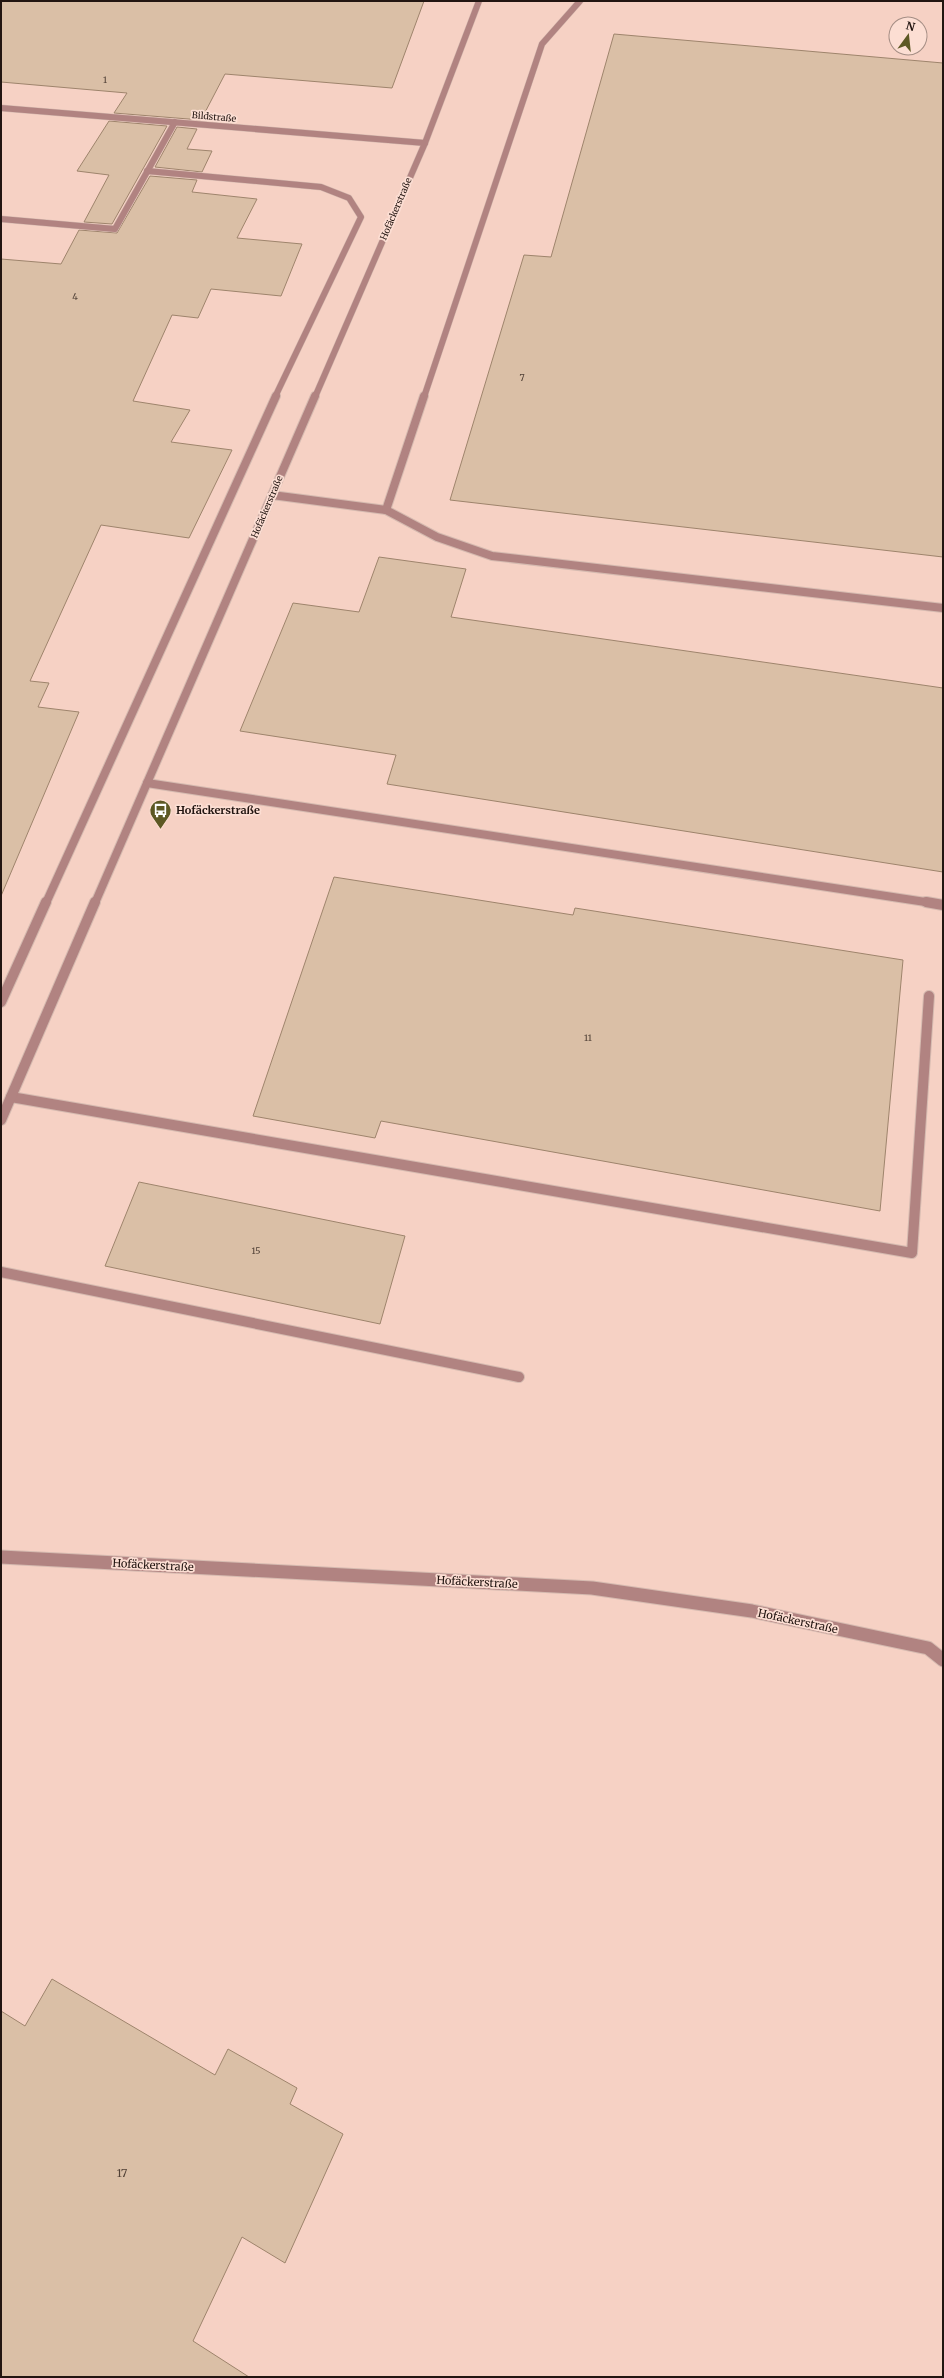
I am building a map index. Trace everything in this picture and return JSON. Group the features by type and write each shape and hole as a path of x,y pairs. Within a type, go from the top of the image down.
{"street":[{"name":"Hofäckerstraße","path":"1,1120 425,143 480,1"},
{"path":"386,510 542,44 580,1"},
{"name":"Bildstraße","path":"1,108 425,143"},
{"path":"1,219 115,229 175,122"},
{"path":"1,1002 267,416 360,217 349,198 321,187 147,171"},
{"path":"272,495 386,510 437,537 492,556 943,608"},
{"path":"147,783 943,905"},
{"path":"11,1097 912,1253 929,996"},
{"path":"1,1272 519,1377"},
{"name":"Hofäckerstraße","path":"1,1556 592,1588 752,1611 928,1648 943,1660"}],"shaded area":[{"path":"1,1 943,1 943,2377 1,2377"}],"building":[{"path":"1,1 424,1 392,88 225,74 201,120 114,113 127,93 1,82"},
{"path":"614,34 943,63 943,557 450,500 524,255 551,257"},
{"path":"109,121 167,126 112,224 84,222 109,175 77,171"},
{"path":"177,127 197,129 187,149 212,151 202,172 155,167"},
{"path":"150,176 197,180 192,192 257,199 237,238 302,244 281,296 211,289 198,318 172,315 133,401 190,410 171,442 232,450 189,538 101,525 30,681 49,683 38,707 79,712 1,896 1,259 61,264 79,230 117,233"},
{"path":"379,557 466,569 451,617 943,688 943,872 387,784 396,755 240,731 293,603 359,612"},
{"path":"334,877 573,915 575,908 903,960 880,1211 381,1121 375,1138 253,1116"},
{"path":"139,1182 405,1236 380,1324 105,1266"},
{"path":"52,1979 215,2075 228,2049 297,2088 290,2104 343,2134 285,2263 242,2237 193,2341 249,2377 1,2377 1,2011 25,2026"}],"place":[{"name":"Hofäckerstraße","path":"161,830"}]}
